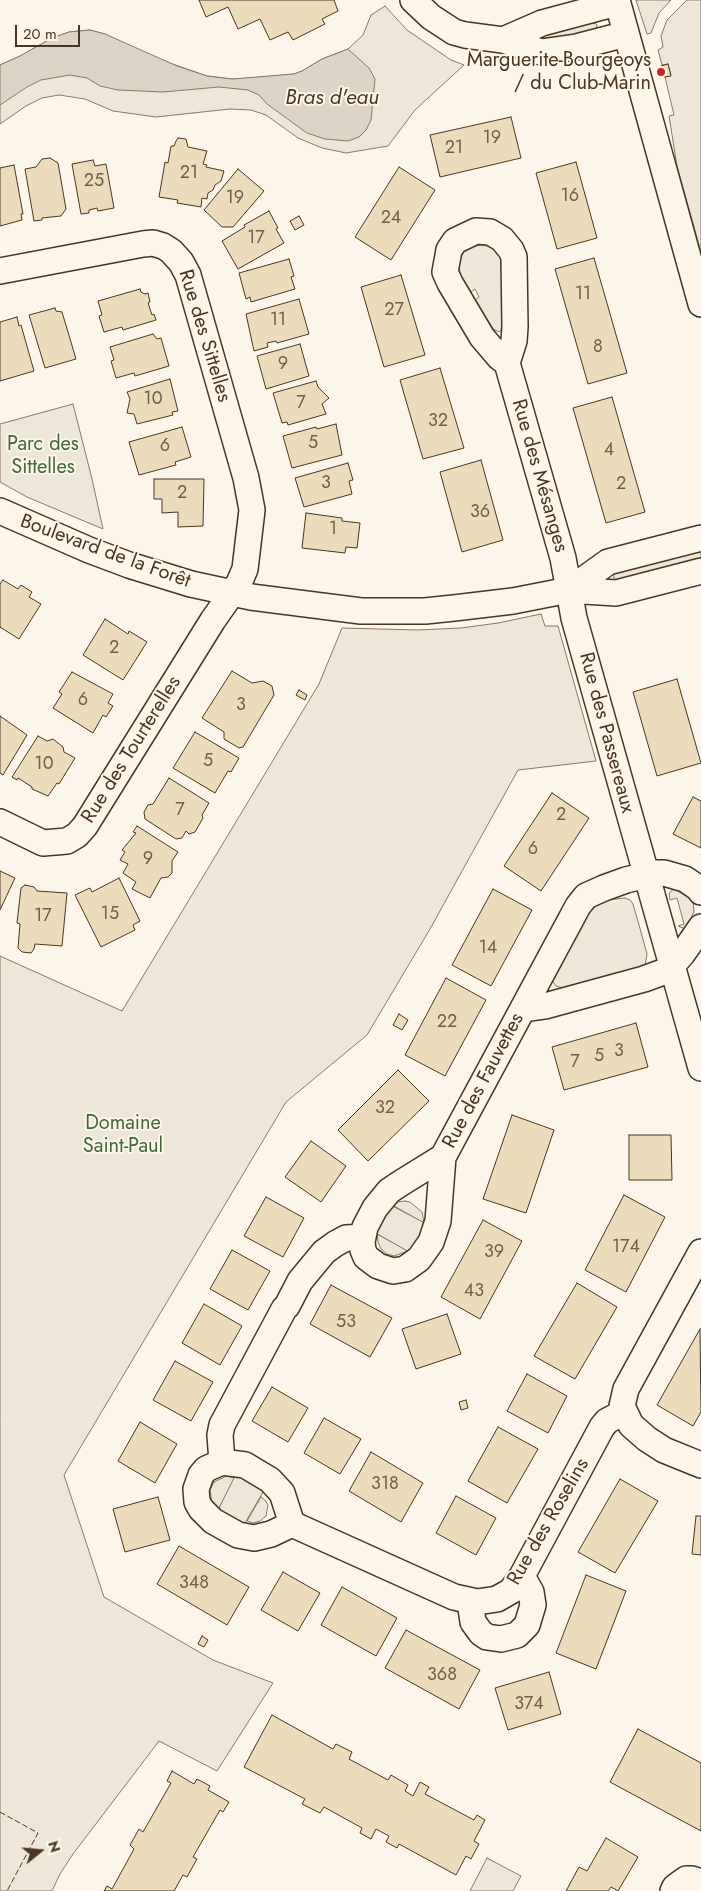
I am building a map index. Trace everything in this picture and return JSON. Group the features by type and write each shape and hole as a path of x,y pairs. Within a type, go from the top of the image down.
{"street":[{"path":"413,0 431,17 454,32 503,40 541,52 549,52 626,34"},
{"path":"503,40 542,23 617,2 701,304"},
{"path":"476,231 490,232 502,239 514,257 515,326 514,341 508,363 495,353 482,337 450,283 446,272 449,250 455,241 476,231"},
{"name":"Rue des Sittelles","path":"0,270 67,257 153,244 163,246 171,251 181,262 195,295 246,478 252,510 245,569 239,583 231,594"},
{"name":"Rue des Mésanges","path":"508,363 563,558 569,590"},
{"name":"Boulevard de la Forêt","path":"0,511 65,540 129,565 191,584 231,594 361,611 425,611 490,604 569,590 616,593 701,571"},
{"name":"Boulevard de la Forêt","path":"569,590 608,562 701,538"},
{"name":"Rue des Passereaux","path":"569,590 574,618 701,1068"},
{"name":"Rue des Tourterelles","path":"0,822 43,843 67,841 77,835 85,826 231,594"},
{"path":"646,875 664,873 675,875 692,883 701,892"},
{"name":"Rue des Fauvettes","path":"443,1157 400,1183 385,1196 372,1212 365,1227 363,1250 366,1257 378,1266 393,1271 405,1269 419,1260 428,1247 438,1221 443,1157 578,906 586,896 604,888 646,875"},
{"path":"671,967 693,941 701,928"},
{"name":"Rue des Fauvettes","path":"525,1006 536,1008 558,1003 644,979 671,967"},
{"path":"222,1462 220,1435 222,1425 300,1281 324,1252 335,1244 346,1238 363,1238"},
{"path":"701,1252 626,1390 622,1406 631,1425 647,1439 664,1450 701,1465"},
{"name":"Rue des Roselins","path":"292,1524 454,1597 470,1601 497,1599 510,1591 522,1576 599,1432 607,1421 624,1412"},
{"path":"222,1462 245,1465 270,1480 282,1493 292,1524 271,1534 254,1538 238,1535 213,1521 201,1509 197,1502 196,1489 201,1475 206,1469 222,1462"},
{"path":"470,1601 473,1622 481,1633 501,1639 517,1635 527,1625 533,1605 531,1592 522,1576"},
{"path":"673,1891 686,1879 701,1882"}],"green space":[{"path":"636,0 671,0 659,13 651,33 647,34"},
{"path":"687,0 701,0 701,252 677,166 669,116 674,115 665,77 671,75 668,64 662,65 658,50 663,47 661,36 667,20"},
{"path":"385,6 407,30 451,60 464,65 415,110 388,146 346,153 322,148 298,138 266,115 251,110 230,109 156,117 113,111 85,99 59,95 42,98 26,106 0,124 0,65 52,38 69,32 90,30 105,34 147,55 207,76 232,79 254,78 294,74 322,59 348,49 363,35 371,15"},
{"path":"592,23 597,25 597,30 593,32 540,40 545,34"},
{"path":"488,246 496,251 501,258 503,325 499,332 493,329 475,300 479,297 475,289 471,292 461,276 459,268 459,260 464,252 471,247"},
{"name":"Parc des Sittelles","path":"73,404 103,529 27,497 0,482 0,424"},
{"path":"701,550 701,559 615,582 613,574"},
{"name":"Domaine Saint-Paul","path":"541,614 545,626 558,626 596,761 518,770 430,929 367,1035 286,1102 64,1475 104,1597 213,1660 273,1683 217,1771 159,1741 73,1854 52,1891 0,1891 0,956 122,1011 319,684 342,628 417,630 461,628"},
{"path":"674,889 693,900 694,912 685,929 678,926 684,924 677,898 670,900 669,893"},
{"path":"625,898 633,904 647,954 645,966 563,988 556,986 553,982 555,972 590,910 606,900"},
{"path":"398,1202 410,1202 422,1212 424,1223 394,1206"},
{"path":"377,1234 408,1251 394,1256 387,1254 381,1249"},
{"path":"227,1476 235,1478 218,1510 212,1503 210,1490 214,1482"},
{"path":"261,1497 268,1505 266,1516 260,1521 253,1523 247,1521"}],"shaded area":[{"path":"381,1200 436,1229 420,1258 365,1227"},
{"path":"241,1464 270,1480 238,1535 218,1510"},
{"path":"487,1858 521,1876 513,1891 470,1891"}],"water":[{"name":"Bras d'eau","path":"90,30 105,34 177,66 207,76 232,79 294,74 322,59 348,49 369,68 375,79 371,120 366,130 359,137 348,141 325,139 307,133 267,104 259,95 248,90 219,87 163,92 118,90 100,86 87,78 70,75 41,80 0,105 0,65 52,38 69,32"}],"building":[{"path":"199,0 334,0 338,11 322,19 325,24 293,40 288,32 270,40 260,19 238,29 228,7 206,17"},
{"path":"668,64 671,76 664,77 661,66"},
{"path":"511,117 521,158 440,177 430,135"},
{"path":"178,138 186,139 188,147 207,151 203,164 207,165 206,167 224,171 221,181 208,193 207,199 202,198 201,207 177,203 178,200 159,197 165,162 168,163 171,146 174,146"},
{"path":"50,158 58,163 66,209 61,216 34,221 25,169 36,167 42,159"},
{"path":"93,160 95,166 106,164 114,208 98,211 97,208 89,210 89,213 81,214 72,164"},
{"path":"576,162 597,238 557,249 536,173"},
{"path":"14,165 23,214 21,214 22,220 0,226 0,168"},
{"path":"399,167 435,190 391,260 355,237"},
{"path":"238,169 264,191 233,227 222,227 204,210"},
{"path":"269,211 284,243 238,269 222,241 245,227 244,225"},
{"path":"299,216 304,225 295,230 290,221"},
{"path":"594,258 627,373 588,384 555,269"},
{"path":"289,259 294,276 291,277 295,289 251,302 250,297 246,299 239,273"},
{"path":"401,275 425,355 384,367 361,287"},
{"path":"140,289 145,294 148,293 150,302 148,303 156,320 123,330 122,327 104,332 99,316 102,315 98,301"},
{"path":"299,299 309,334 277,343 276,341 267,343 268,347 254,351 246,314"},
{"path":"55,308 56,311 62,312 76,359 45,368 29,315"},
{"path":"17,317 34,371 0,381 0,322"},
{"path":"153,334 157,339 161,338 169,366 135,376 134,373 116,378 111,361 114,360 110,347"},
{"path":"300,344 309,376 266,389 257,356"},
{"path":"440,368 464,448 423,459 400,380"},
{"path":"170,379 178,411 172,412 173,415 137,424 134,414 127,413 130,399 127,392"},
{"path":"316,381 318,387 329,398 322,404 326,414 288,425 287,422 282,423 273,393"},
{"path":"612,397 645,512 606,523 573,408"},
{"path":"336,424 342,455 292,468 283,436"},
{"path":"182,427 191,457 175,462 176,465 139,475 129,442"},
{"path":"481,460 503,540 462,552 440,472"},
{"path":"348,463 353,480 349,481 352,494 304,507 295,478"},
{"path":"154,479 204,479 203,526 178,527 178,512 162,513 162,499 154,499"},
{"path":"306,513 342,518 342,521 360,523 357,548 346,547 345,553 302,548"},
{"path":"3,580 18,589 21,585 32,592 29,597 41,604 19,639 0,627 0,584"},
{"path":"105,619 128,634 129,631 147,642 123,680 83,655"},
{"path":"232,671 252,683 263,681 272,686 274,695 243,747 239,748 224,739 224,732 202,718"},
{"path":"72,672 113,694 108,703 113,706 106,717 103,715 93,733 53,708 62,694 59,692"},
{"path":"677,679 701,763 657,776 633,692"},
{"path":"299,690 307,695 305,700 296,695"},
{"path":"0,716 27,735 3,775 0,773"},
{"path":"195,732 239,758 231,772 228,771 215,793 173,768"},
{"path":"38,736 47,741 53,739 63,747 64,752 75,758 59,784 57,783 48,796 32,789 32,787 18,778 17,780 12,777"},
{"path":"169,778 209,803 195,832 189,834 186,831 182,838 176,839 145,819 144,812 148,805 153,804"},
{"path":"552,793 589,818 541,891 504,866"},
{"path":"693,797 701,801 701,848 673,834"},
{"path":"137,826 178,852 172,861 172,873 168,877 161,878 150,898 132,889 136,882 123,873 128,864 120,860 125,852 122,850 136,833 133,832"},
{"path":"0,871 15,878 0,910"},
{"path":"119,878 140,921 133,925 135,930 101,947 75,895 90,888 92,892"},
{"path":"25,885 34,887 37,891 67,893 62,946 35,944 31,953 22,952 18,948 20,924 17,923 21,888"},
{"path":"493,889 532,910 491,986 452,965"},
{"path":"446,978 486,1000 445,1076 405,1055"},
{"path":"399,1014 408,1020 402,1030 393,1025"},
{"path":"636,1023 648,1067 564,1090 552,1047"},
{"path":"398,1070 429,1101 368,1161 338,1130"},
{"path":"512,1115 554,1130 526,1213 483,1199"},
{"path":"629,1135 671,1135 672,1180 629,1180"},
{"path":"311,1141 346,1166 321,1202 285,1177"},
{"path":"624,1195 665,1217 626,1292 585,1270"},
{"path":"266,1197 304,1218 283,1257 244,1236"},
{"path":"483,1220 522,1241 480,1319 441,1297"},
{"path":"232,1250 270,1271 248,1310 210,1289"},
{"path":"577,1283 617,1307 575,1379 534,1356"},
{"path":"331,1285 392,1318 370,1357 310,1324"},
{"path":"204,1304 242,1326 220,1365 182,1343"},
{"path":"447,1314 461,1354 416,1369 402,1329"},
{"path":"700,1329 701,1412 693,1426 657,1405"},
{"path":"175,1361 213,1382 191,1421 153,1400"},
{"path":"527,1374 567,1396 548,1433 507,1411"},
{"path":"272,1387 308,1408 288,1442 252,1421"},
{"path":"466,1400 468,1408 461,1410 459,1402"},
{"path":"324,1418 361,1439 340,1474 304,1453"},
{"path":"140,1422 177,1444 155,1483 118,1461"},
{"path":"498,1427 538,1449 507,1503 468,1481"},
{"path":"371,1452 423,1483 401,1522 349,1491"},
{"path":"620,1479 658,1501 615,1573 578,1552"},
{"path":"456,1496 496,1518 476,1555 436,1533"},
{"path":"158,1497 170,1540 125,1552 113,1509"},
{"path":"696,1516 701,1516 701,1555 692,1554"},
{"path":"179,1546 249,1587 227,1625 157,1584"},
{"path":"283,1572 320,1593 298,1631 261,1610"},
{"path":"586,1575 626,1591 596,1669 556,1653"},
{"path":"342,1587 397,1618 376,1656 321,1625"},
{"path":"406,1630 480,1670 459,1709 385,1668"},
{"path":"202,1636 208,1640 204,1647 198,1644"},
{"path":"549,1672 561,1714 508,1730 495,1688"},
{"path":"272,1715 333,1749 336,1744 352,1752 349,1759 388,1780 391,1775 408,1785 405,1791 413,1796 420,1782 429,1787 425,1794 474,1820 477,1815 485,1820 474,1841 479,1844 471,1859 466,1856 456,1875 399,1844 397,1848 386,1842 389,1836 376,1829 371,1839 360,1833 362,1828 324,1807 320,1813 302,1804 305,1799 244,1767"},
{"path":"638,1729 701,1763 701,1831 610,1782"},
{"path":"172,1771 194,1784 197,1779 210,1786 208,1790 229,1802 223,1812 220,1810 193,1857 197,1859 187,1877 183,1875 174,1891 104,1891 107,1886 112,1889 134,1849 130,1845 139,1829 143,1832 171,1783 167,1781"},
{"path":"606,1838 638,1857 618,1891 611,1887 608,1891 566,1891 579,1867 587,1871"}],"fence":[{"path":"0,1812 38,1833 7,1891"}],"place":[{"name":"Marguerite-Bourgeoys / du Club-Marin","path":"661,72"}]}
